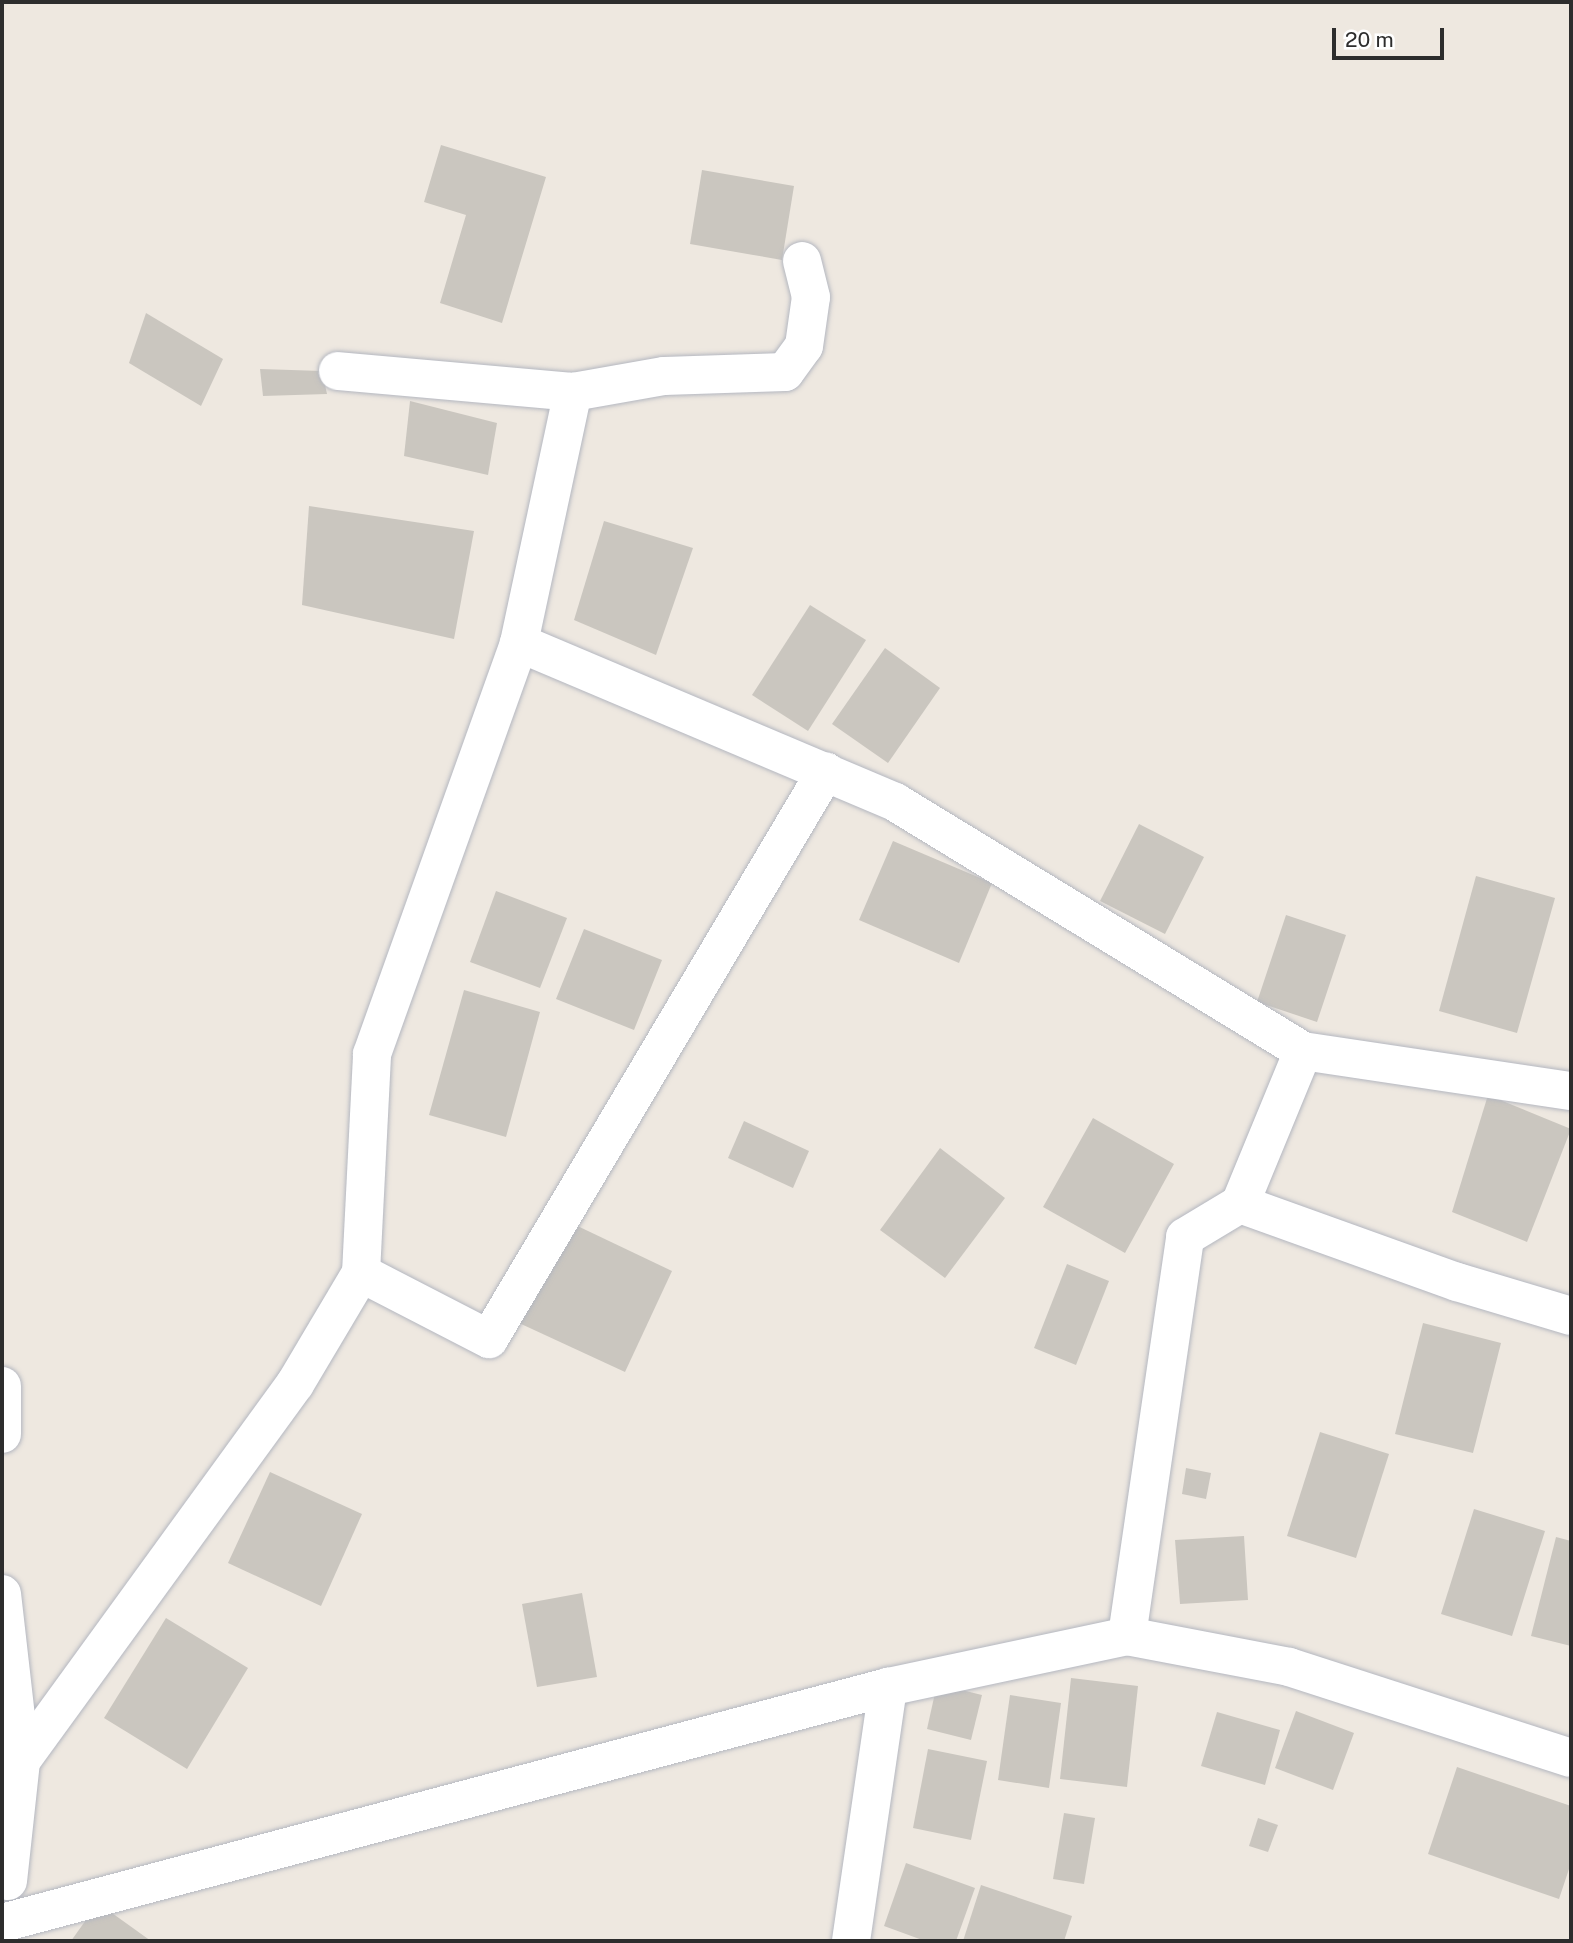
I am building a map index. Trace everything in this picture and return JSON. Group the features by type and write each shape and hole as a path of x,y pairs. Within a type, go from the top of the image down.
{"street":[{"path":"338,371 573,391 664,376 785,372 804,346 811,297 802,261"},
{"path":"21,1761 295,1384 361,1273 372,1054 519,643 573,391"},
{"path":"519,643 895,802 1303,1051 1571,1091"},
{"path":"361,1273 489,1339 826,771"},
{"path":"1127,1636 1185,1237 1240,1204 1303,1051"},
{"path":"1240,1204 1457,1282 1571,1316"},
{"path":"2,1386 2,1434"},
{"path":"2,1594 21,1761 5,1878 4,1922 888,1687 1127,1636 1289,1667 1571,1758"},
{"path":"851,1941 888,1687"}],"building":[{"path":"441,145 546,177 502,323 440,303 466,215 424,202"},
{"path":"702,170 794,186 782,260 690,244"},
{"path":"146,313 223,359 201,406 129,363"},
{"path":"260,369 322,371 327,394 263,396"},
{"path":"410,401 497,423 488,475 404,456"},
{"path":"309,506 474,531 454,639 302,605"},
{"path":"604,521 693,548 656,655 574,620"},
{"path":"810,605 866,640 808,731 752,695"},
{"path":"885,648 940,688 888,763 832,724"},
{"path":"1139,824 1204,857 1165,934 1100,901"},
{"path":"893,841 992,883 959,963 859,920"},
{"path":"1476,876 1555,898 1517,1033 1439,1011"},
{"path":"496,891 567,918 540,988 470,962"},
{"path":"1286,915 1346,935 1317,1022 1257,1002"},
{"path":"584,929 662,960 634,1030 556,999"},
{"path":"464,990 540,1012 506,1137 429,1115"},
{"path":"1488,1095 1571,1129 1527,1242 1452,1212"},
{"path":"1093,1118 1174,1164 1125,1253 1043,1207"},
{"path":"744,1121 809,1151 793,1188 728,1158"},
{"path":"940,1148 1005,1198 945,1278 880,1230"},
{"path":"567,1221 672,1271 625,1372 519,1323"},
{"path":"1067,1264 1109,1281 1076,1365 1034,1348"},
{"path":"1423,1323 1501,1343 1473,1453 1395,1434"},
{"path":"1320,1432 1389,1454 1356,1558 1287,1536"},
{"path":"1186,1468 1211,1473 1206,1499 1182,1494"},
{"path":"270,1472 362,1514 321,1606 228,1563"},
{"path":"1474,1509 1545,1531 1512,1636 1441,1614"},
{"path":"1244,1536 1248,1600 1180,1604 1175,1540"},
{"path":"1556,1537 1571,1541 1571,1646 1531,1636"},
{"path":"582,1593 597,1677 537,1687 522,1604"},
{"path":"166,1618 248,1668 187,1769 104,1718"},
{"path":"1071,1678 1138,1686 1127,1787 1060,1779"},
{"path":"937,1684 982,1695 971,1740 927,1729"},
{"path":"1010,1695 1061,1703 1049,1788 998,1780"},
{"path":"1296,1711 1354,1733 1333,1790 1275,1768"},
{"path":"1217,1712 1280,1730 1265,1785 1201,1766"},
{"path":"928,1749 987,1761 971,1840 913,1828"},
{"path":"1457,1767 1571,1806 1571,1863 1559,1899 1428,1854"},
{"path":"1064,1813 1095,1818 1084,1884 1053,1879"},
{"path":"1258,1818 1278,1825 1268,1852 1249,1846"},
{"path":"906,1863 975,1888 956,1941 925,1941 884,1926"},
{"path":"981,1885 1072,1916 1064,1941 963,1941"},
{"path":"98,1903 151,1941 71,1941"}]}
